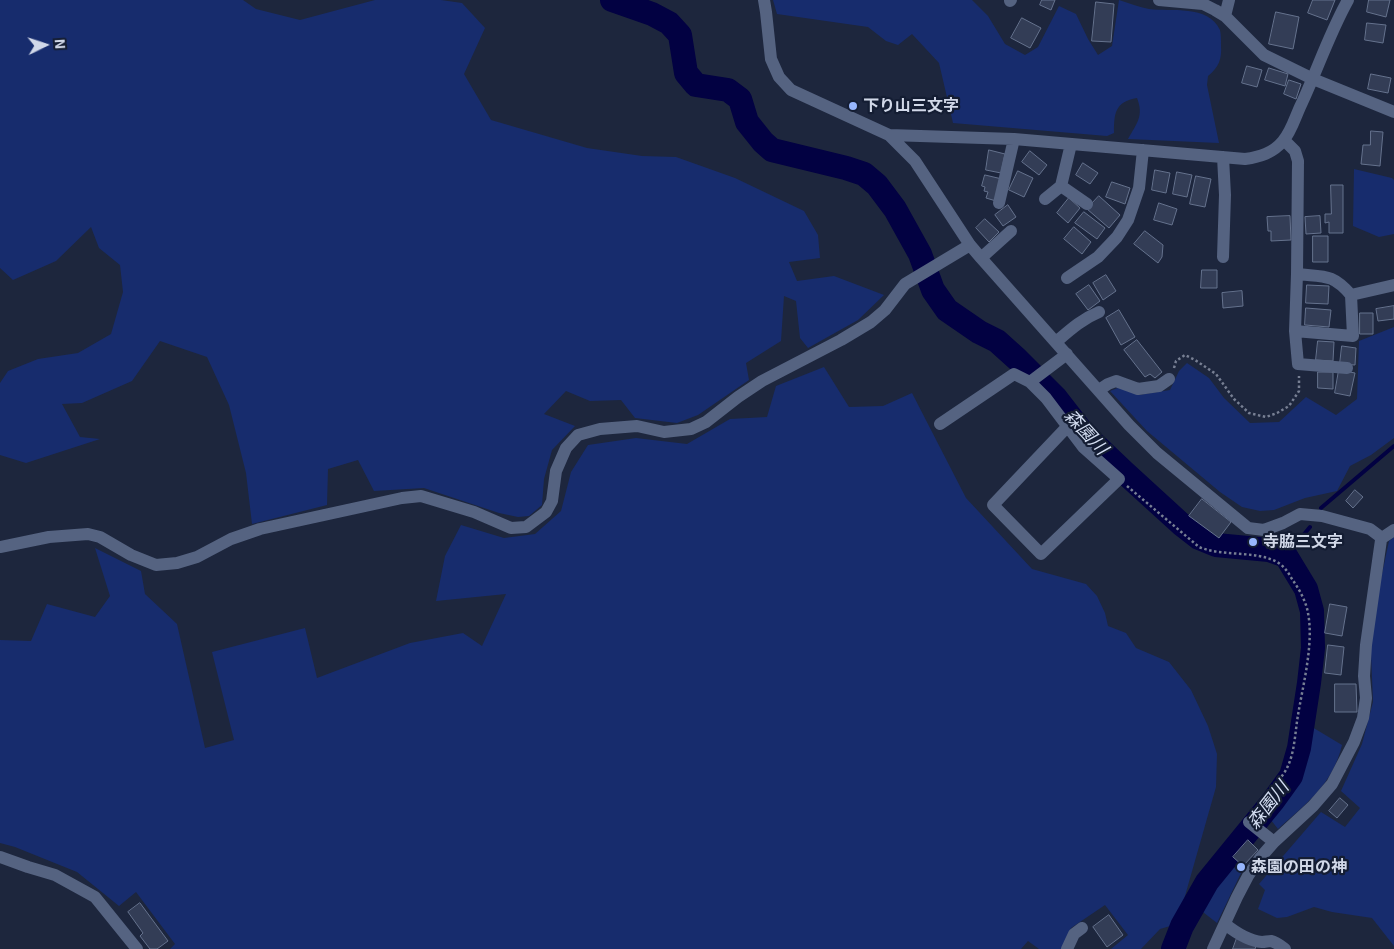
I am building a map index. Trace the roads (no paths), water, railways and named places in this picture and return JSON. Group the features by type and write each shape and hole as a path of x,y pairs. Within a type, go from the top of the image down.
{"street":[{"path":"764,0 772,59 779,77 791,90 889,135 915,161 970,245 1129,425 1157,453 1248,528 1264,530 1300,514 1322,516 1370,529 1382,538"},
{"path":"1159,0 1202,4 1225,16 1264,55 1313,79 1394,112"},
{"path":"1225,16 1229,0"},
{"path":"889,135 1014,139 1245,159 1259,157 1269,153 1284,140 1313,79 1339,15 1348,0"},
{"path":"999,203 1014,139"},
{"path":"1284,140 1295,151 1298,161 1295,331 1298,364 1347,368"},
{"path":"1044,199 1061,186 1071,144"},
{"path":"1067,278 1098,257 1117,237 1128,220 1139,188 1143,150"},
{"path":"1223,157 1225,195 1223,257"},
{"path":"1061,186 1087,204"},
{"path":"981,258 1011,231"},
{"path":"0,547 49,537 88,534 100,537 131,555 156,564 177,563 197,557 231,539 260,529 402,498 421,496 474,512 511,528 526,527 546,512 552,501 556,472 566,448 578,435 600,428 637,426 664,432 691,429 706,422 762,381 842,340 871,322 885,310 905,284 970,245"},
{"path":"1295,331 1353,336 1352,295 1342,284 1329,277 1297,274"},
{"path":"1352,295 1394,285"},
{"path":"1056,342 1076,324 1099,312"},
{"path":"1030,382 1067,354"},
{"path":"940,424 1014,374 1030,382 1046,398 1083,447 1119,479 1041,554 993,504 1067,427"},
{"path":"1099,390 1116,381 1138,389 1159,386 1169,379"},
{"path":"1212,949 1248,876 1260,858 1274,842 1313,806 1332,784 1354,742 1363,718 1366,698 1364,676 1366,645 1382,538 1394,530"},
{"path":"1253,826 1274,842"},
{"path":"0,857 55,875 95,897 137,949"},
{"path":"1225,924 1235,932 1262,942 1271,941 1280,944 1285,949"},
{"path":"1067,949 1074,934 1082,928"},
{"path":"136,935 144,949"}],"waterway":[{"name":"森園川","path":"612,0 652,14 669,23 680,35 686,73 696,85 728,90 740,99 747,122 772,150 846,168 864,174 877,185 895,209 920,254 933,290 947,310 979,332 997,341 1017,359 1056,398 1084,434 1181,524 1199,538 1216,545 1269,550 1286,556 1306,589 1312,611 1313,648 1299,748 1291,776 1207,882 1182,926 1173,949"},
{"path":"1321,508 1394,446"},
{"path":"1286,556 1310,527"}],"place":[{"name":"下り山三文字","path":"853,106"},
{"name":"寺脇三文字","path":"1253,542"},
{"name":"森園の田の神","path":"1241,867"}]}
